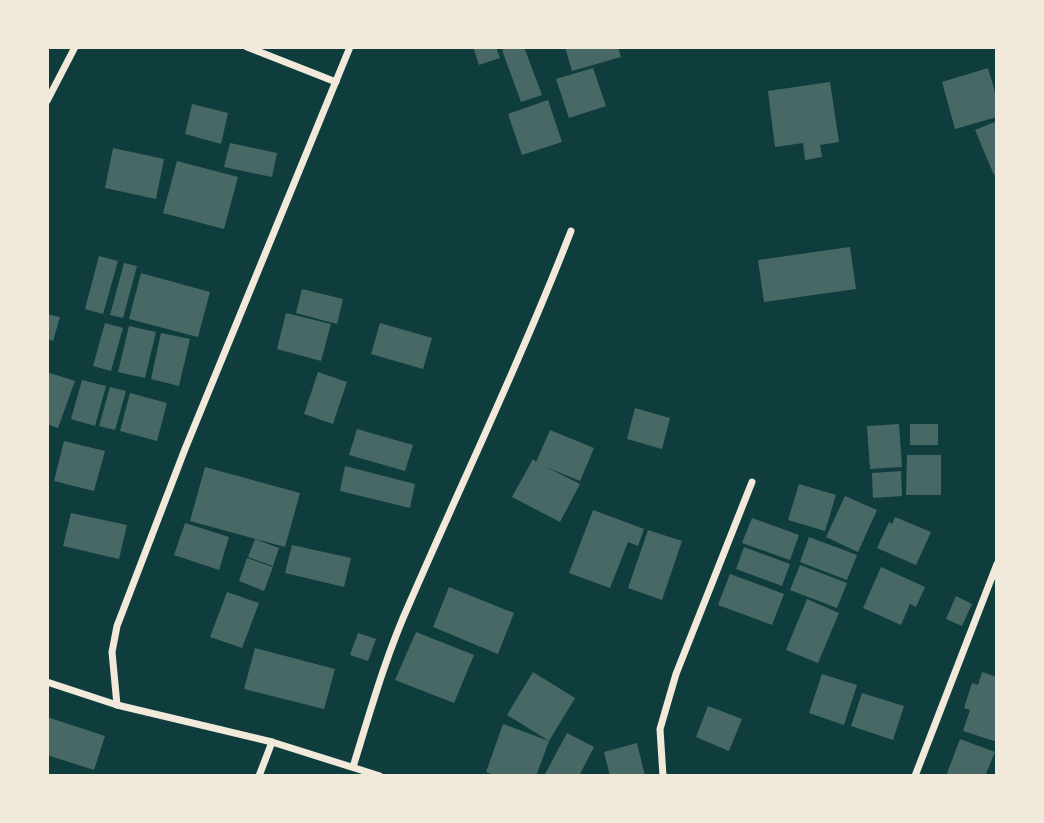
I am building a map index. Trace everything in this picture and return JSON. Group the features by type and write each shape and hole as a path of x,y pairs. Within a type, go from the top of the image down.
{"street":[{"path":"47,101 75,47"},
{"path":"247,47 336,82"},
{"path":"117,705 112,652 117,626 185,449 350,47"},
{"path":"353,767 386,663 410,602 513,371 571,231"},
{"path":"663,776 660,729 676,674 752,482"},
{"path":"915,776 997,564"},
{"path":"47,682 117,705 272,742 380,776"},
{"path":"260,776 272,742"}],"building":[{"path":"473,47 496,47 500,58 479,65"},
{"path":"524,47 542,95 521,102 502,50"},
{"path":"565,47 618,47 621,57 572,71"},
{"path":"593,68 606,106 569,118 556,79"},
{"path":"988,68 997,99 997,117 955,129 942,82"},
{"path":"830,82 839,142 820,145 822,157 805,160 803,143 775,147 768,91"},
{"path":"548,100 562,142 522,155 508,114"},
{"path":"192,104 228,113 221,144 185,134"},
{"path":"997,121 997,174 994,175 975,130"},
{"path":"230,143 277,153 272,177 224,167"},
{"path":"113,148 164,159 156,199 105,188"},
{"path":"177,161 238,177 224,229 163,213"},
{"path":"850,247 856,289 764,302 758,260"},
{"path":"99,256 118,261 103,314 85,309"},
{"path":"124,263 137,266 123,318 110,315"},
{"path":"141,273 210,292 198,337 129,319"},
{"path":"302,289 343,299 337,324 296,313"},
{"path":"286,313 331,324 321,361 277,349"},
{"path":"47,314 60,317 53,341 47,339"},
{"path":"105,323 123,328 111,371 93,366"},
{"path":"380,323 432,338 423,369 371,354"},
{"path":"129,326 156,332 145,378 118,372"},
{"path":"161,333 190,339 179,386 151,379"},
{"path":"47,372 75,381 58,428 47,424"},
{"path":"318,372 347,382 333,424 304,414"},
{"path":"82,380 106,386 95,426 71,419"},
{"path":"110,387 126,391 115,430 99,426"},
{"path":"130,393 167,403 157,441 120,431"},
{"path":"635,408 670,418 662,449 627,439"},
{"path":"899,424 902,467 870,469 867,426"},
{"path":"910,424 938,424 938,445 910,445"},
{"path":"357,429 413,445 405,471 349,455"},
{"path":"550,430 594,448 580,481 546,467 580,484 560,522 512,497 533,459 536,462"},
{"path":"64,441 105,451 94,491 54,481"},
{"path":"907,455 941,455 941,495 906,495"},
{"path":"345,466 415,484 410,508 340,491"},
{"path":"205,467 300,493 285,547 190,521"},
{"path":"901,471 902,496 873,498 872,473"},
{"path":"799,484 836,495 825,531 788,520"},
{"path":"845,496 877,510 858,552 826,537"},
{"path":"593,510 644,529 638,546 628,542 610,588 569,573"},
{"path":"71,513 127,525 119,559 63,546"},
{"path":"895,517 931,532 916,565 877,548 889,522 892,524"},
{"path":"752,518 799,535 790,560 742,543"},
{"path":"185,523 229,537 219,570 174,555"},
{"path":"648,530 682,541 662,600 628,588"},
{"path":"809,537 857,555 847,580 800,562"},
{"path":"255,539 279,548 273,566 248,557"},
{"path":"292,545 351,558 344,587 285,573"},
{"path":"744,547 790,564 782,586 736,569"},
{"path":"247,558 273,567 264,591 239,581"},
{"path":"800,565 847,583 837,608 790,590"},
{"path":"881,567 925,587 916,607 910,604 901,625 863,608"},
{"path":"730,574 784,594 772,625 718,605"},
{"path":"449,587 514,613 498,654 433,627"},
{"path":"227,592 259,603 242,648 210,637"},
{"path":"956,596 972,604 962,626 946,619"},
{"path":"807,599 839,613 818,663 786,650"},
{"path":"416,632 474,655 454,703 395,680"},
{"path":"358,633 376,639 368,661 350,655"},
{"path":"255,648 335,669 324,709 244,689"},
{"path":"533,672 575,698 549,741 507,715"},
{"path":"982,672 997,677 997,742 963,731 970,710 964,708 972,683 978,685"},
{"path":"822,674 857,685 844,725 809,713"},
{"path":"862,693 904,706 893,740 851,726"},
{"path":"708,706 742,719 729,751 696,737"},
{"path":"47,717 105,736 94,770 47,755"},
{"path":"503,724 549,741 536,776 496,776 486,772"},
{"path":"567,733 594,747 579,776 544,776"},
{"path":"960,739 995,752 985,776 946,776"},
{"path":"637,743 645,776 610,776 604,752"}]}
